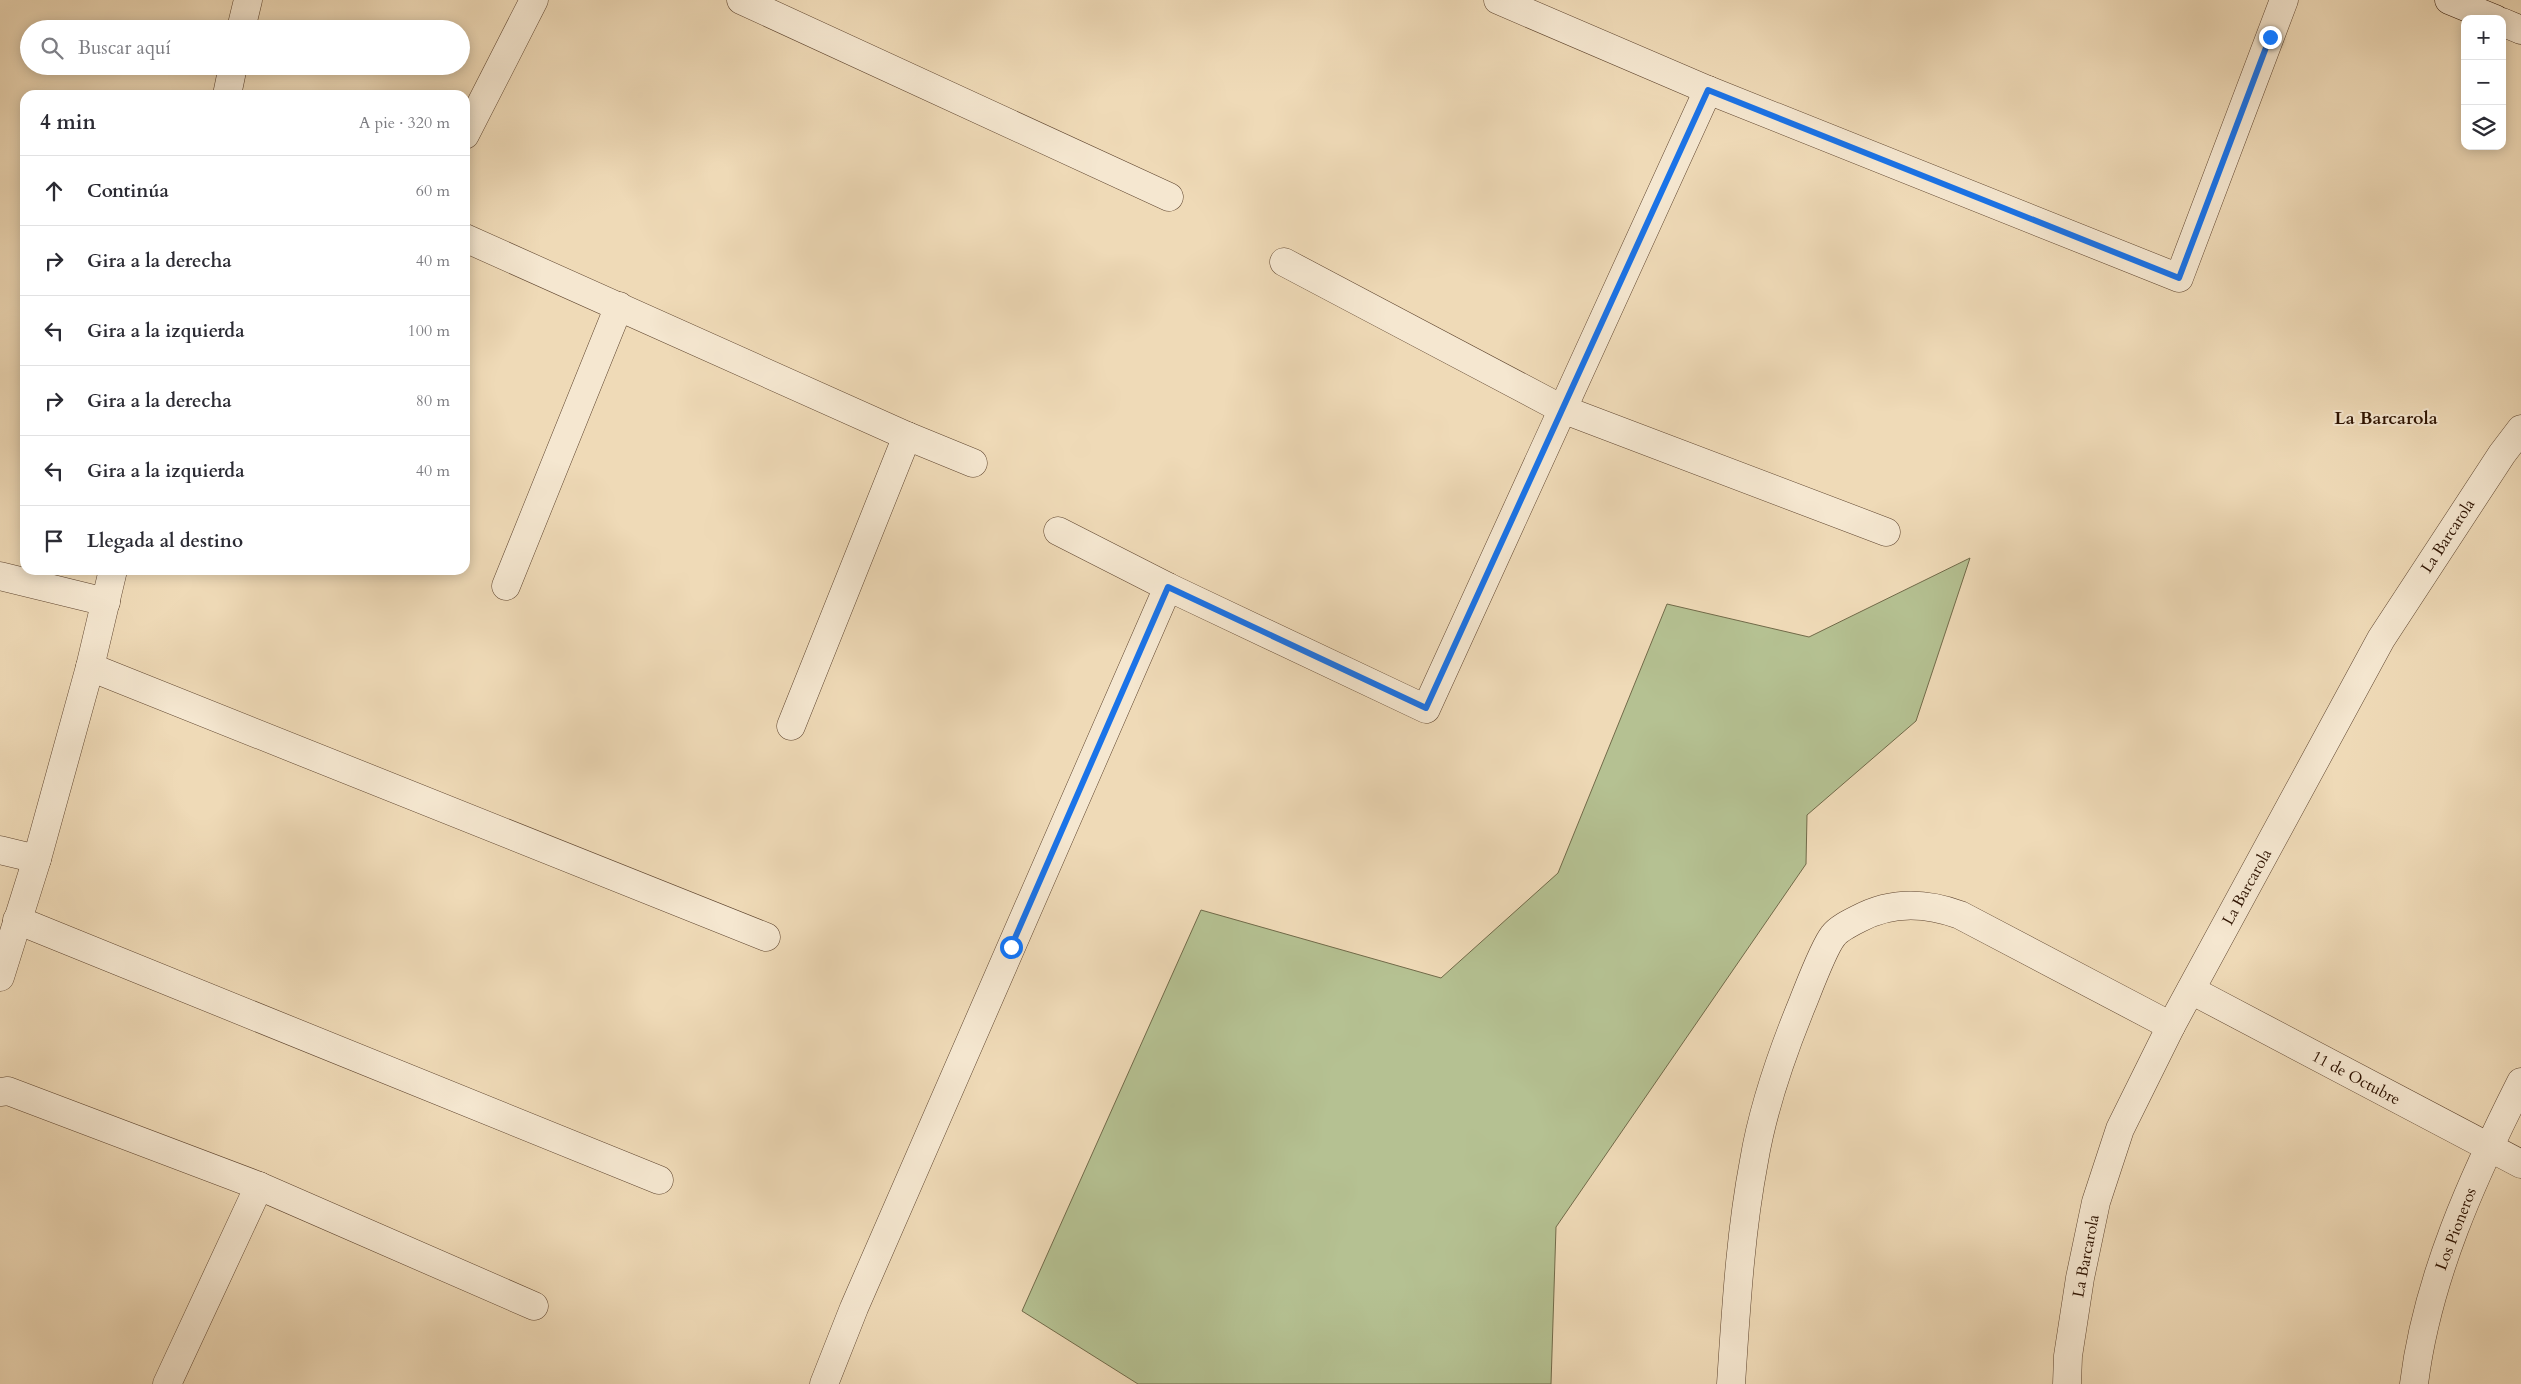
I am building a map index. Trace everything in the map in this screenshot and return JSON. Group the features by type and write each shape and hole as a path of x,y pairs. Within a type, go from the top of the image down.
{"street":[{"path":"243,20 246,0"},
{"path":"470,125 534,0"},
{"path":"741,0 1170,197"},
{"path":"1498,0 1708,90 2179,278 2284,0"},
{"path":"2450,0 2486,15"},
{"path":"2506,24 2521,30"},
{"path":"228,90 231,75"},
{"path":"1058,531 1168,587 1426,708 1708,90"},
{"path":"470,240 973,464"},
{"path":"1284,262 1562,409 1886,532"},
{"path":"506,586 619,306"},
{"name":"La Barcarola","path":"2067,1384 2068,1356 2080,1278 2096,1202 2120,1129 2171,1026 2381,639 2502,454 2521,429"},
{"path":"791,726 907,436"},
{"path":"0,977 37,858 90,667 112,575"},
{"path":"0,576 106,602"},
{"path":"824,1384 854,1308 1168,587"},
{"path":"90,667 766,937"},
{"path":"0,850 37,858"},
{"path":"1731,1384 1744,1221 1754,1159 1768,1099 1787,1040 1833,936 1870,912 1892,906 1915,904 1938,907 1960,915 2171,1026"},
{"path":"17,920 659,1180"},
{"name":"11 de Octubre","path":"2191,990 2521,1164"},
{"name":"Los Pioneros","path":"2414,1384 2418,1352 2431,1295 2488,1148 2521,1082"},
{"path":"0,1092 8,1092 259,1186 534,1306"},
{"path":"167,1384 259,1186"}],"green space":[{"path":"1970,558 1916,721 1807,815 1806,864 1556,1227 1551,1384 1138,1384 1022,1311 1201,910 1441,978 1558,873 1667,604 1809,637"}],"district":[{"name":"La Barcarola","path":"2386,418"}],"route":[{"path":"1011,947 1168,587 1426,708 1708,90 2179,278 2270,37"}]}
